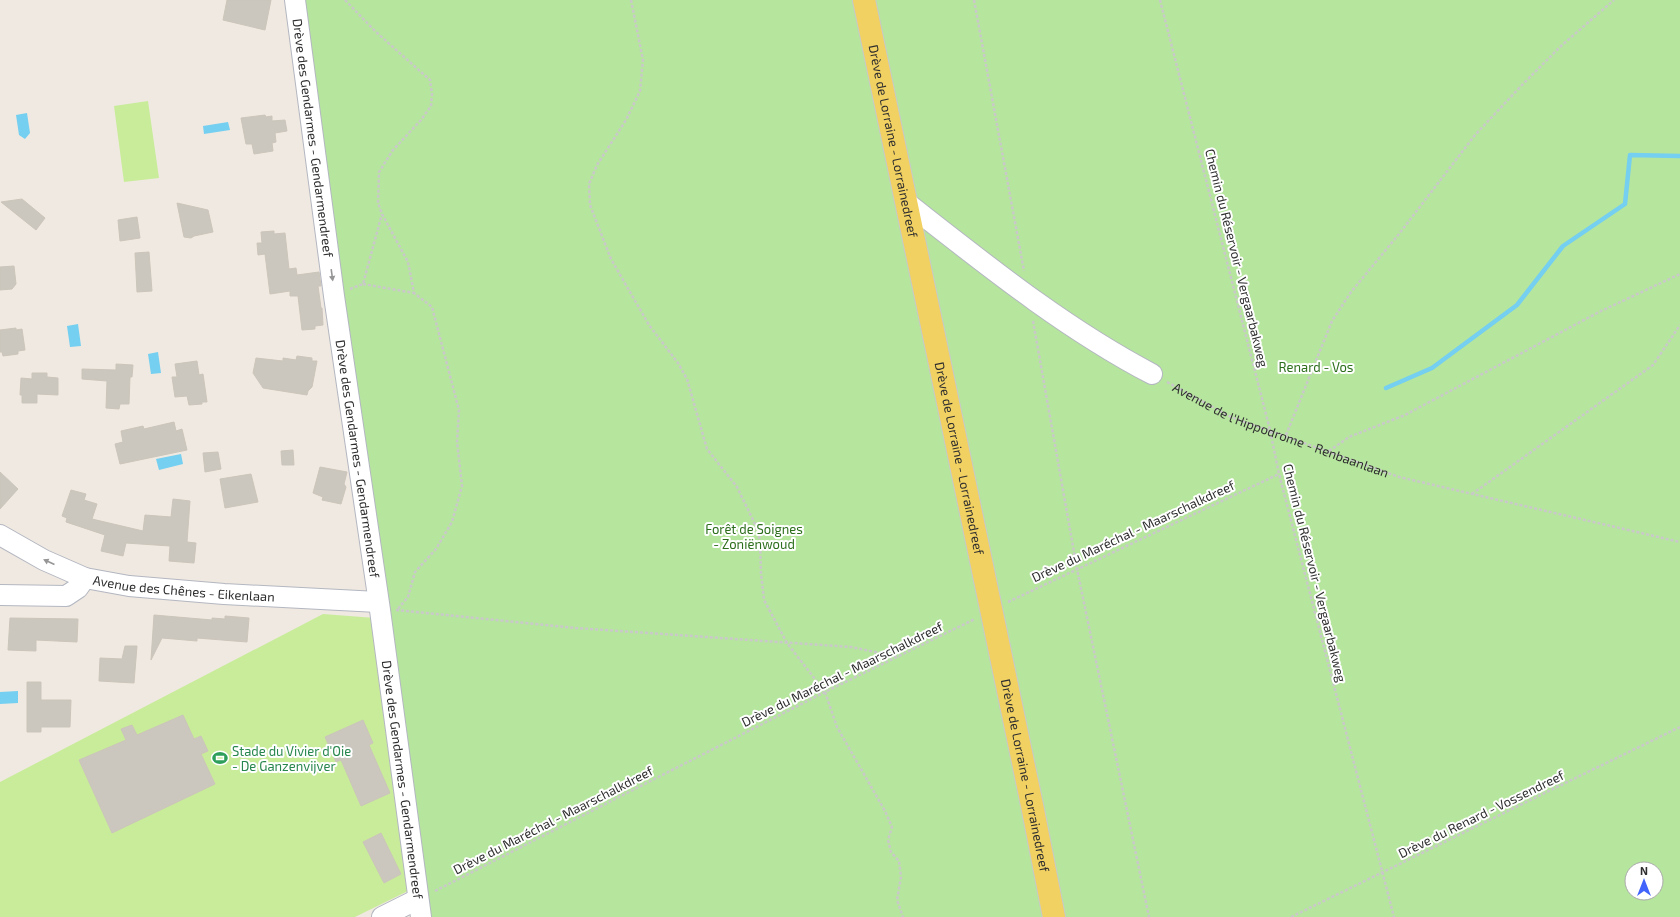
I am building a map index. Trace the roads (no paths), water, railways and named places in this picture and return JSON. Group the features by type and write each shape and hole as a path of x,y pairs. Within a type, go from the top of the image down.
{"main road":[{"name":"Drève de Lorraine - Lorrainedreef","path":"864,0 1054,917"}],"street":[{"name":"Drève des Gendarmes - Gendarmendreef","path":"295,0 334,296 385,607 419,908"},
{"path":"906,203 1028,296 1119,357 1152,374"},
{"name":"Avenue des Chênes - Eikenlaan","path":"0,535 44,560 85,578 137,587 385,607"},
{"path":"0,595 66,596 78,588 85,578"},
{"path":"382,917 419,908"}],"water":[{"path":"27,113 30,133 25,139 19,135 16,115"},
{"path":"228,122 230,130 204,134 203,126"},
{"path":"78,324 81,346 70,347 67,326"},
{"path":"158,352 161,373 151,374 148,354"},
{"path":"181,454 183,464 159,470 156,459"},
{"path":"18,691 18,703 0,704 0,692"}],"waterway":[{"path":"1386,388 1432,368 1517,305 1563,246 1625,204 1630,155 1680,156"}],"place":[{"name":"Stade du Vivier d'Oie - De Ganzenvijver","path":"220,758"}],"park label":[{"name":"Renard - Vos","path":"1316,367"},
{"name":"Forêt de Soignes - Zoniënwoud","path":"754,536"}]}
